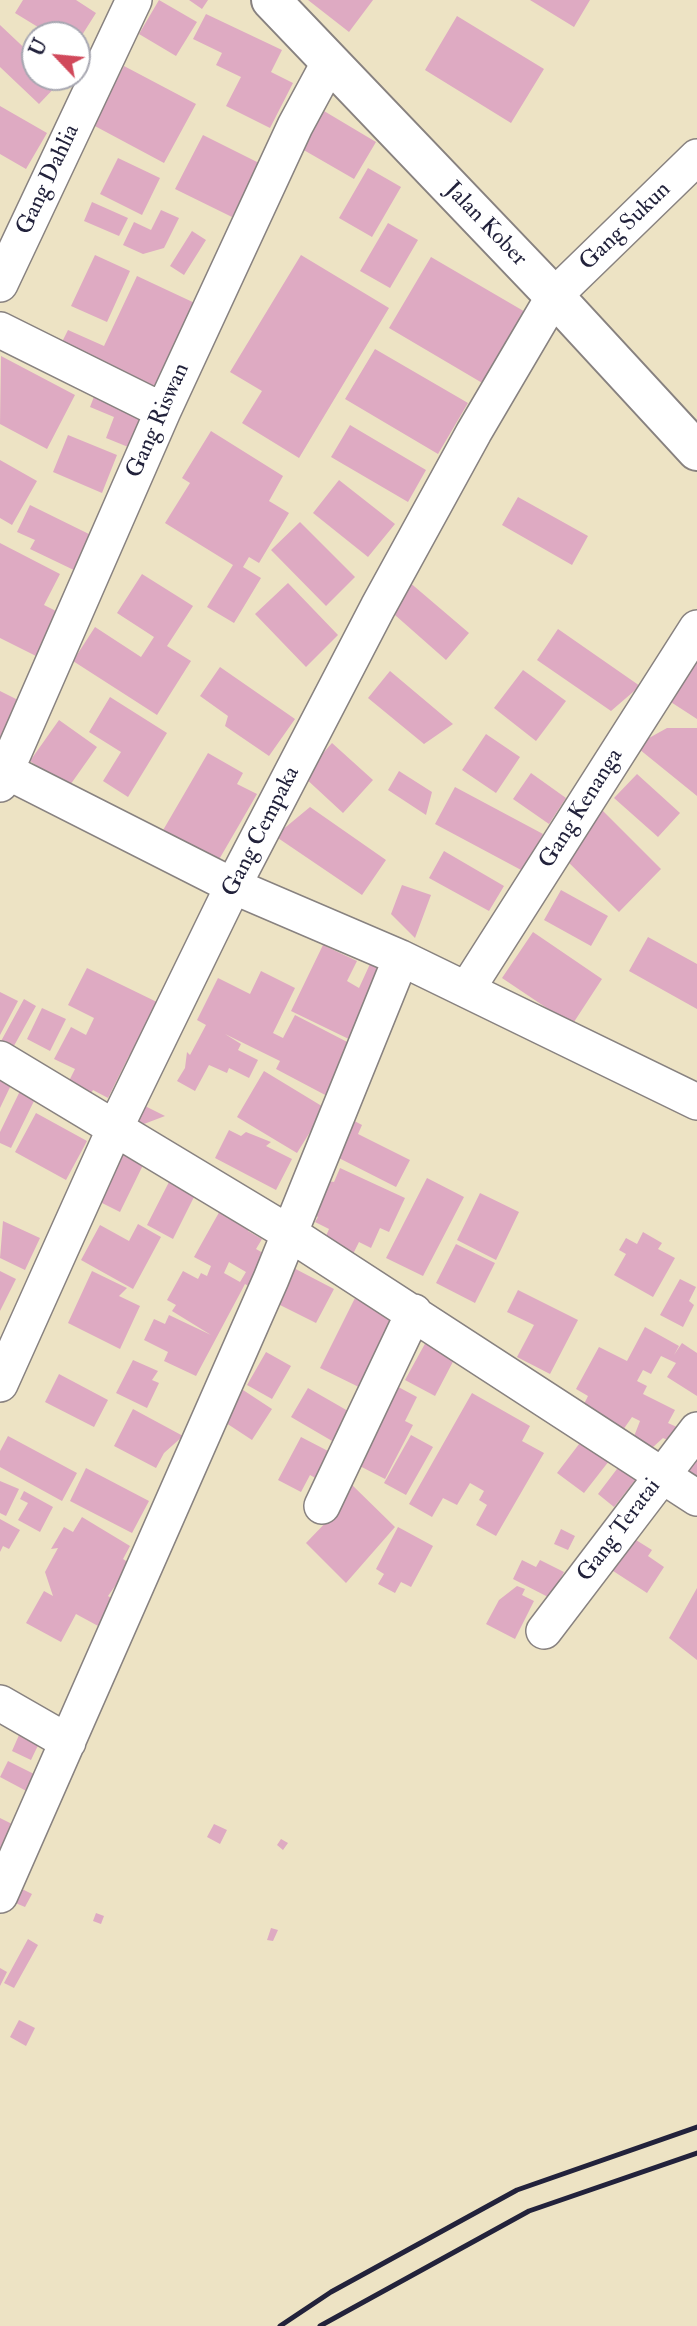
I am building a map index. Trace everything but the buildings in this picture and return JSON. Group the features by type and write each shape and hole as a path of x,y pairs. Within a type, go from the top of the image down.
{"street":[{"name":"Gang Dahlia","path":"0,284 134,0"},
{"name":"Jalan Kober","path":"271,0 554,296 697,451"},
{"name":"Gang Riswan","path":"2,774 163,411 295,126 329,63"},
{"name":"Gang Sukun","path":"554,296 697,157"},
{"name":"Gang Cempaka","path":"0,1384 115,1128 233,886 378,607 474,432 554,296"},
{"path":"0,330 163,411"},
{"name":"Gang Kenanga","path":"467,989 697,628"},
{"path":"2,774 233,886 401,958 693,1094"},
{"path":"0,1895 289,1234 401,958"},
{"path":"0,1059 414,1312 697,1498"},
{"path":"322,1506 414,1312"},
{"name":"Gang Teratai","path":"544,1631 697,1430"},
{"path":"0,1703 68,1742"}],"railway":[{"path":"280,2326 331,2292 517,2190 697,2127"},
{"path":"320,2326 529,2211 697,2153"}]}
